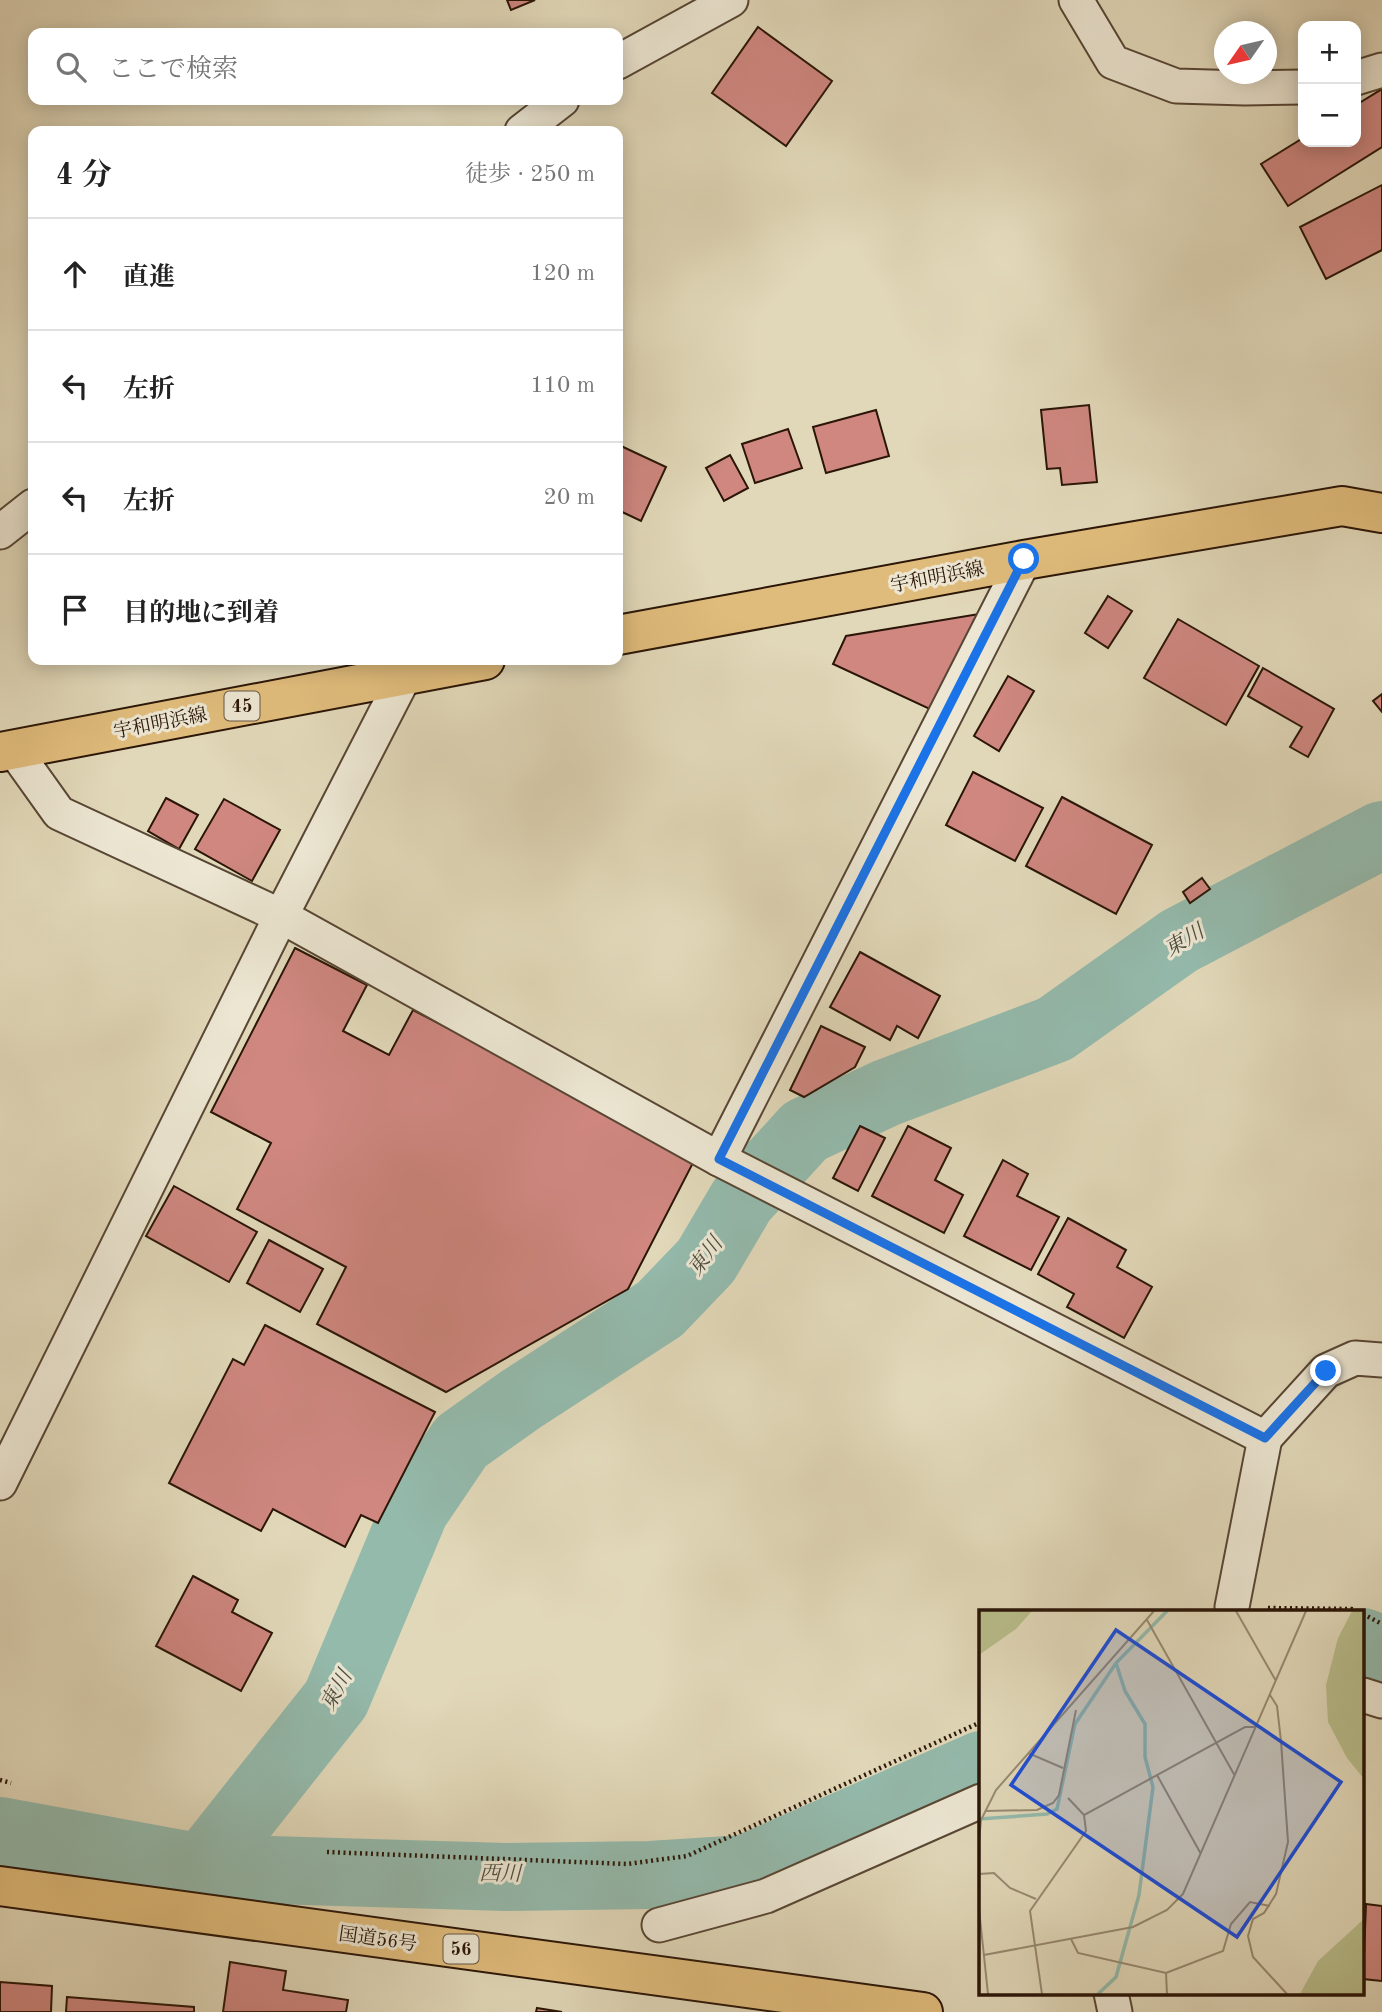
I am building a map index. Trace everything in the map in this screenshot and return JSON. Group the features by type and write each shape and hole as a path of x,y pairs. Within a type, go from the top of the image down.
{"main road":[{"name":"宇和明浜線","path":"623,634 1024,559 1342,506 1382,513"},
{"name":"宇和明浜線","path":"7,751 458,665"},
{"name":"国道56号","path":"0,1886 923,2012"}],"street":[{"path":"623,59 731,0"},
{"path":"1076,0 1113,62 1176,86 1298,87"},
{"path":"1361,76 1382,70"},
{"path":"528,126 556,105"},
{"path":"0,532 28,510"},
{"path":"733,1166 1024,559"},
{"path":"0,1483 281,916 405,675"},
{"path":"7,751 59,813 281,916 733,1166 1265,1438"},
{"path":"1233,1607 1265,1438 1326,1371 1355,1358 1382,1360"},
{"path":"1364,1695 1382,1701"},
{"path":"659,1925 766,1896 979,1802"},
{"path":"1111,1994 1115,2012"}],"path":[{"path":"1233,1607 1354,1610"},
{"path":"1364,1615 1382,1624"},
{"path":"327,1852 627,1864 687,1856 979,1723"},
{"path":"0,1780 11,1783"}],"building":[{"path":"507,0 535,0 511,10"},
{"path":"758,27 832,81 786,146 712,93"},
{"path":"1382,89 1382,147 1288,206 1261,164 1298,141 1298,147 1361,147 1361,102"},
{"path":"1382,185 1382,250 1326,279 1300,227"},
{"path":"1089,405 1097,482 1062,485 1060,468 1047,469 1041,410"},
{"path":"876,410 889,456 826,473 813,427"},
{"path":"788,429 802,468 755,483 742,444"},
{"path":"623,447 666,467 641,521 623,512"},
{"path":"730,455 748,488 724,501 706,468"},
{"path":"1108,596 1132,611 1108,648 1085,633"},
{"path":"979,614 934,711 833,664 846,636"},
{"path":"1178,619 1259,666 1226,725 1144,678"},
{"path":"1263,668 1334,709 1308,757 1290,747 1302,727 1248,696"},
{"path":"1008,676 1034,691 999,751 974,736"},
{"path":"1382,694 1382,712 1373,701"},
{"path":"973,772 1043,808 1015,861 946,825"},
{"path":"1062,797 1152,845 1116,914 1026,866"},
{"path":"166,798 198,815 179,849 148,831"},
{"path":"224,799 280,830 252,881 195,849"},
{"path":"1202,878 1210,889 1190,903 1183,892"},
{"path":"295,948 367,985 343,1031 389,1055 413,1010 696,1157 628,1289 446,1392 317,1324 346,1267 237,1209 271,1143 211,1112"},
{"path":"860,952 940,996 918,1038 897,1026 890,1040 830,1007"},
{"path":"821,1026 865,1047 855,1067 804,1097 790,1090"},
{"path":"860,1126 885,1138 858,1191 833,1178"},
{"path":"908,1126 951,1148 935,1180 963,1195 944,1233 872,1196"},
{"path":"1003,1160 1028,1174 1017,1196 1059,1217 1031,1270 964,1236"},
{"path":"174,1186 257,1232 229,1282 146,1236"},
{"path":"1068,1218 1126,1250 1117,1267 1152,1287 1124,1338 1067,1307 1074,1294 1038,1274"},
{"path":"269,1240 323,1269 300,1312 247,1283"},
{"path":"265,1325 435,1412 378,1523 361,1515 345,1547 273,1509 261,1531 169,1483 233,1359 244,1365"},
{"path":"193,1576 238,1600 232,1612 272,1633 241,1691 156,1646"},
{"path":"1366,1904 1382,1906 1382,1981 1364,1979"},
{"path":"230,1962 286,1971 283,1990 348,2000 346,2012 223,2012"},
{"path":"0,1982 52,1986 51,2012 0,2012"},
{"path":"67,1997 194,2007 194,2012 66,2012"},
{"path":"537,2008 562,2012 536,2012"}],"waterway":[{"name":"東川","path":"202,1868 336,1699 415,1510 461,1442 520,1400 660,1309 706,1261 742,1200 805,1131 886,1093 1055,1029 1179,941 1382,835"},
{"name":"西川","path":"1364,1642 1382,1650"},
{"name":"西川","path":"0,1831 202,1868 506,1877 650,1875 745,1869 979,1766"}],"route":[{"path":"1024,559 719,1159 1265,1438 1326,1371"}]}
